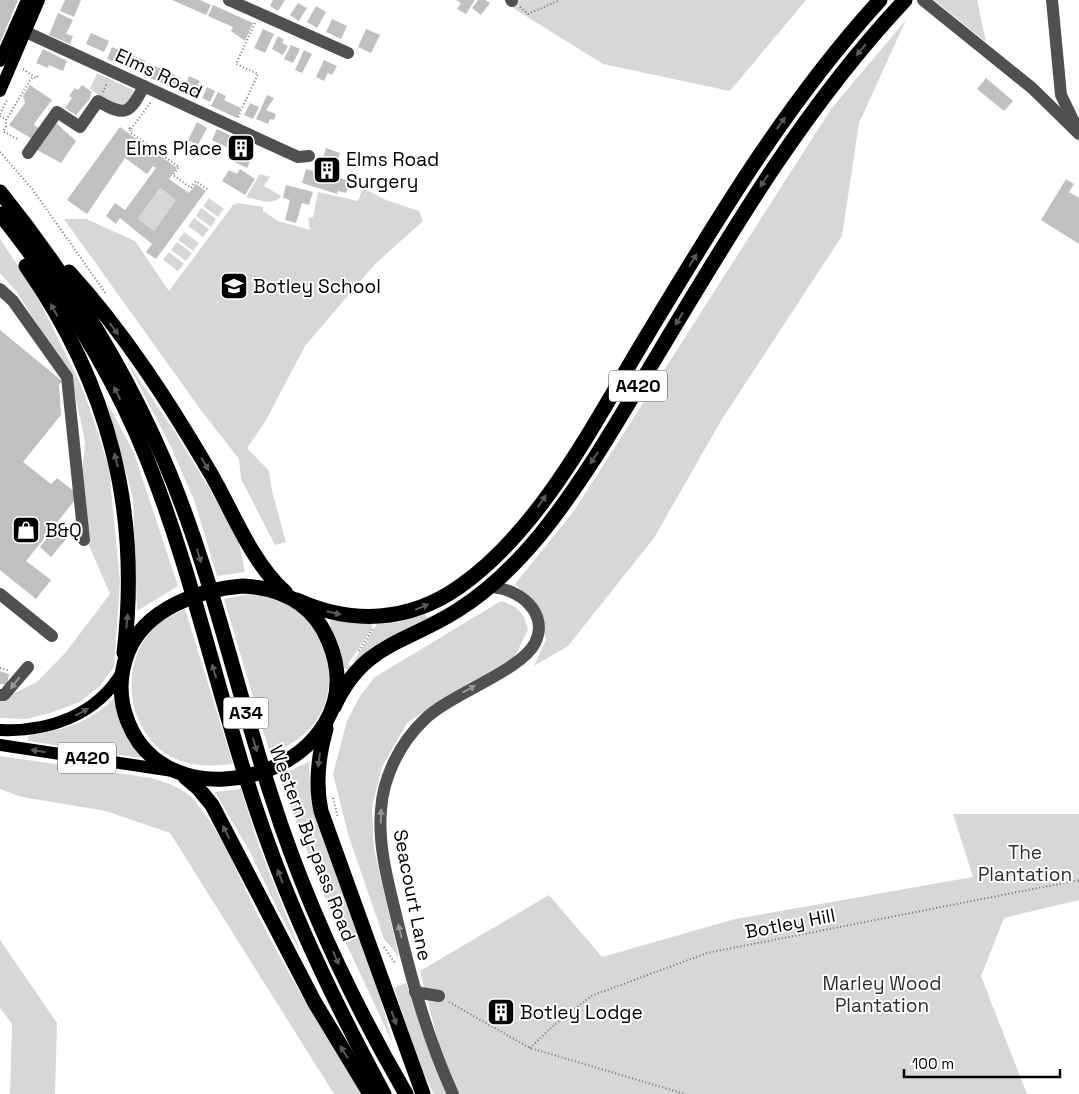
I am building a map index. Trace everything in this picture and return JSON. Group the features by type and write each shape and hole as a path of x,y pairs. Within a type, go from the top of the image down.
{"highway":[{"name":"A420","path":"295,599 327,612 352,616 374,618 402,614 424,607 458,588 497,555 535,512 564,469 718,219 776,129 822,67 879,0"},
{"name":"A420","path":"333,710 346,683 365,661 456,612 490,587 519,559 560,508 599,450 767,175 816,107 892,13 905,0"},
{"name":"A34","path":"0,192 26,225"},
{"name":"Western By-pass Road","path":"0,214 46,275 108,376 147,458 169,519 268,845 325,980 384,1094"},
{"path":"0,221 72,344 92,388 110,440 124,504 129,561 128,616 122,671 122,703 130,727 146,751 198,788 212,805 315,1003 370,1094"},
{"path":"26,225 80,284 142,366 195,447 264,569 278,586 318,621 331,647 337,673 333,710 323,740 318,767 318,792 321,812 423,1094"},
{"name":"Western By-pass Road","path":"26,225 80,302 120,370 161,453 183,510 272,801 340,968 406,1094"},
{"path":"122,671 128,650 139,634 157,615 173,606 231,587 256,587 295,599"},
{"path":"175,772 199,779 227,779 259,771 291,757 315,739 333,710"}],"main road":[{"path":"0,91 20,29 27,0"},
{"path":"0,61 39,0"},
{"name":"A420","path":"0,730 34,728 77,716 101,700 122,671"},
{"name":"A420","path":"0,745 175,772"}],"street":[{"path":"229,0 348,54"},
{"path":"923,0 1032,88 1079,133"},
{"path":"1052,0 1061,95 1079,133"},
{"name":"Elms Road","path":"20,29 287,152 304,158 309,156"},
{"path":"28,153 57,112 80,127 98,101 122,112 135,103 144,86"},
{"path":"0,289 13,301 67,377 84,540"},
{"name":"Seacourt Lane","path":"453,1094 436,1057 411,979 384,864 380,822 383,794 400,750 424,720 451,699 520,660 535,642 538,627 530,604 517,593 508,589 490,587"},
{"path":"0,594 52,636"},
{"path":"0,695 4,695 12,688 28,667"},
{"path":"415,992 439,996"}],"path":[{"path":"512,0 528,14 560,0"},
{"path":"233,128 258,74 236,64 259,14"},
{"path":"20,67 36,78 38,75"},
{"path":"98,101 112,72"},
{"path":"17,139 3,132 6,127 6,120 33,76"},
{"path":"158,92 130,128 130,132 179,167 174,175 192,188 196,182 207,189"},
{"path":"19,96 23,100"},
{"path":"0,116 6,120"},
{"path":"0,152 33,190 110,300"},
{"path":"355,656 374,630 375,624"},
{"path":"331,792 338,819"},
{"name":"Botley Hill","path":"530,1048 552,1026 591,996 707,953 1079,880"},
{"path":"381,942 396,964 411,979"},
{"path":"439,996 530,1048 685,1094"}],"green space":[{"path":"518,0 806,0 730,91 603,64 507,4"},
{"path":"934,0 977,0 986,42"},
{"path":"906,20 859,123 842,236 722,419 654,538 568,646 534,666 546,640 537,606 515,584 574,511 831,109"},
{"path":"97,73 133,90 130,103 117,107 90,89"},
{"path":"260,174 270,177 264,186 281,196 278,199 269,202 246,197"},
{"path":"160,188 176,200 154,231 138,219"},
{"name":"Botley School","path":"363,188 386,200 419,211 423,221 375,264 305,346 265,422 247,448 269,471 272,491 286,542 275,545 241,479 239,459 203,413 64,219 86,219 135,241 169,291 233,205 238,203 263,207 263,211 278,221 310,230 308,218 313,217 318,192 358,201"},
{"path":"209,198 224,209 218,217 203,206"},
{"path":"201,208 216,219 211,227 196,216"},
{"path":"194,218 209,229 203,237 188,226"},
{"path":"184,232 199,243 193,251 178,240"},
{"path":"0,239 29,282 46,314 81,385 92,415 109,468 120,582 114,667 100,686 80,702 26,719 0,718 0,700 37,682 66,652 110,594 88,543 81,488 85,442 72,380 16,291 0,273"},
{"path":"177,242 192,253 186,261 171,250"},
{"path":"169,252 184,264 178,271 163,260"},
{"path":"126,360 175,432 238,536 245,572 217,576 194,500 170,445"},
{"path":"107,402 134,453 178,586 137,611 133,498"},
{"path":"249,594 275,599 293,607 308,620 319,636 326,654 329,673 328,692 322,711 311,727 292,743 270,754 224,599"},
{"path":"501,601 512,605 522,614 528,630 514,658 442,699 407,723 382,767 372,807 374,849 399,957 384,939 348,834 333,774 347,721 360,696 375,677"},
{"path":"185,609 233,764 207,766 181,761 162,751 147,736 137,717 132,697 132,676 137,656 146,637 161,622"},
{"path":"425,614 430,622 357,664 354,661 377,624 394,623"},
{"path":"330,620 372,624 372,629 348,664 353,668 349,671 344,668"},
{"path":"115,697 142,754 140,758 28,741 28,736 64,728 86,719 106,706"},
{"path":"0,756 151,778 174,786 194,800 215,828 285,967 361,1094 334,1094 170,833 106,811 22,797 0,789"},
{"path":"310,761 311,791 314,806 368,961 393,1044 324,896 279,776"},
{"path":"241,789 259,846 302,955 250,852 215,792"},
{"name":"Marley Wood Plantation","path":"953,814 1079,814 1079,900 1004,918 981,976 1027,1094 460,1094 441,1053 420,971 549,895 602,957 735,919 973,877"},
{"path":"0,940 57,1023 55,1094 10,1094 12,1024 0,1008"},
{"path":"406,983 431,1054 450,1094 434,1094 421,1068 394,988"}],"building":[{"path":"0,0 18,0 0,43"},
{"path":"65,0 81,0 74,17 60,11"},
{"path":"172,0 200,0 211,5 206,15"},
{"path":"273,0 285,0 278,11 270,6"},
{"path":"456,0 475,0 466,14 457,9 461,3"},
{"path":"478,0 485,0 490,3 481,15 472,8"},
{"path":"298,3 307,8 299,21 290,15"},
{"path":"213,5 253,23 245,41 231,31 233,27 208,16"},
{"path":"316,6 326,12 317,28 307,22"},
{"path":"58,13 73,20 66,34 73,36 70,44 49,35"},
{"path":"332,19 347,26 341,39 326,32"},
{"path":"263,29 274,34 265,53 254,48"},
{"path":"366,29 380,35 371,53 358,47"},
{"path":"91,33 109,41 104,52 86,44"},
{"path":"278,36 284,40 282,43 288,46 283,55 272,49"},
{"path":"291,45 300,49 293,63 284,59"},
{"path":"112,47 146,61 141,73 107,59"},
{"path":"43,49 67,61 63,71 49,65 48,68 36,63"},
{"path":"304,50 312,54 302,73 295,70"},
{"path":"324,60 337,66 332,75 328,73 324,81 316,77"},
{"path":"148,63 181,78 175,89 143,75"},
{"path":"189,76 200,81 198,85 203,87 198,100 182,93"},
{"path":"986,78 1013,101 1004,111 977,89"},
{"path":"30,85 52,100 36,121 34,125 39,128 32,139 9,125 25,103 23,96"},
{"path":"82,85 92,92 89,100 76,115 65,108 72,98 69,96 75,88 78,90"},
{"path":"207,87 215,91 210,102 202,98"},
{"path":"218,92 226,96 224,100 241,108 237,118 211,106"},
{"path":"267,95 274,98 266,110 276,114 274,120 270,119 268,124 256,119"},
{"path":"250,103 259,107 253,119 244,115"},
{"path":"197,122 207,128 198,145 188,140"},
{"path":"56,123 76,141 61,163 37,150"},
{"path":"120,127 177,168 169,179 189,193 196,184 206,191 156,259 146,252 152,244 120,218 116,224 106,216 115,203 125,210 156,168 153,166 147,174 125,158 87,214 67,200","holes":["160,188 176,200 154,231 138,219"]},
{"name":"Elms Place","path":"217,129 254,147 252,150 254,152 247,168 228,159 233,150 212,140"},
{"name":"Elms Road Surgery","path":"326,148 340,153 333,176 350,181 346,193 338,191 337,194 302,183 306,169 314,171 313,174 318,176"},
{"path":"240,169 255,179 245,195 222,181 229,170 237,174"},
{"path":"1066,179 1074,184 1069,192 1079,198 1079,244 1041,220"},
{"path":"286,185 313,192 309,205 302,203 296,223 285,220 290,200 283,198"},
{"path":"0,330 62,381 59,385 61,415 23,462 51,484 57,478 79,495 26,561 51,580 36,599 0,570"},
{"path":"55,528 67,538 51,557 40,547"},
{"path":"0,671 9,674 7,685 0,684"},
{"name":"Botley Lodge","path":"505,1000 515,1005 508,1023 504,1021 503,1024 498,1022 500,1019 491,1014 494,1008 500,1010"}],"place":[{"name":"Elms Place","path":"241,148"},
{"name":"Elms Road Surgery","path":"327,170"},
{"name":"Botley School","path":"234,286"},
{"name":"B&Q","path":"26,530"},
{"name":"Botley Lodge","path":"501,1012"}],"park label":[{"name":"The Plantation","path":"1025,863"}]}
